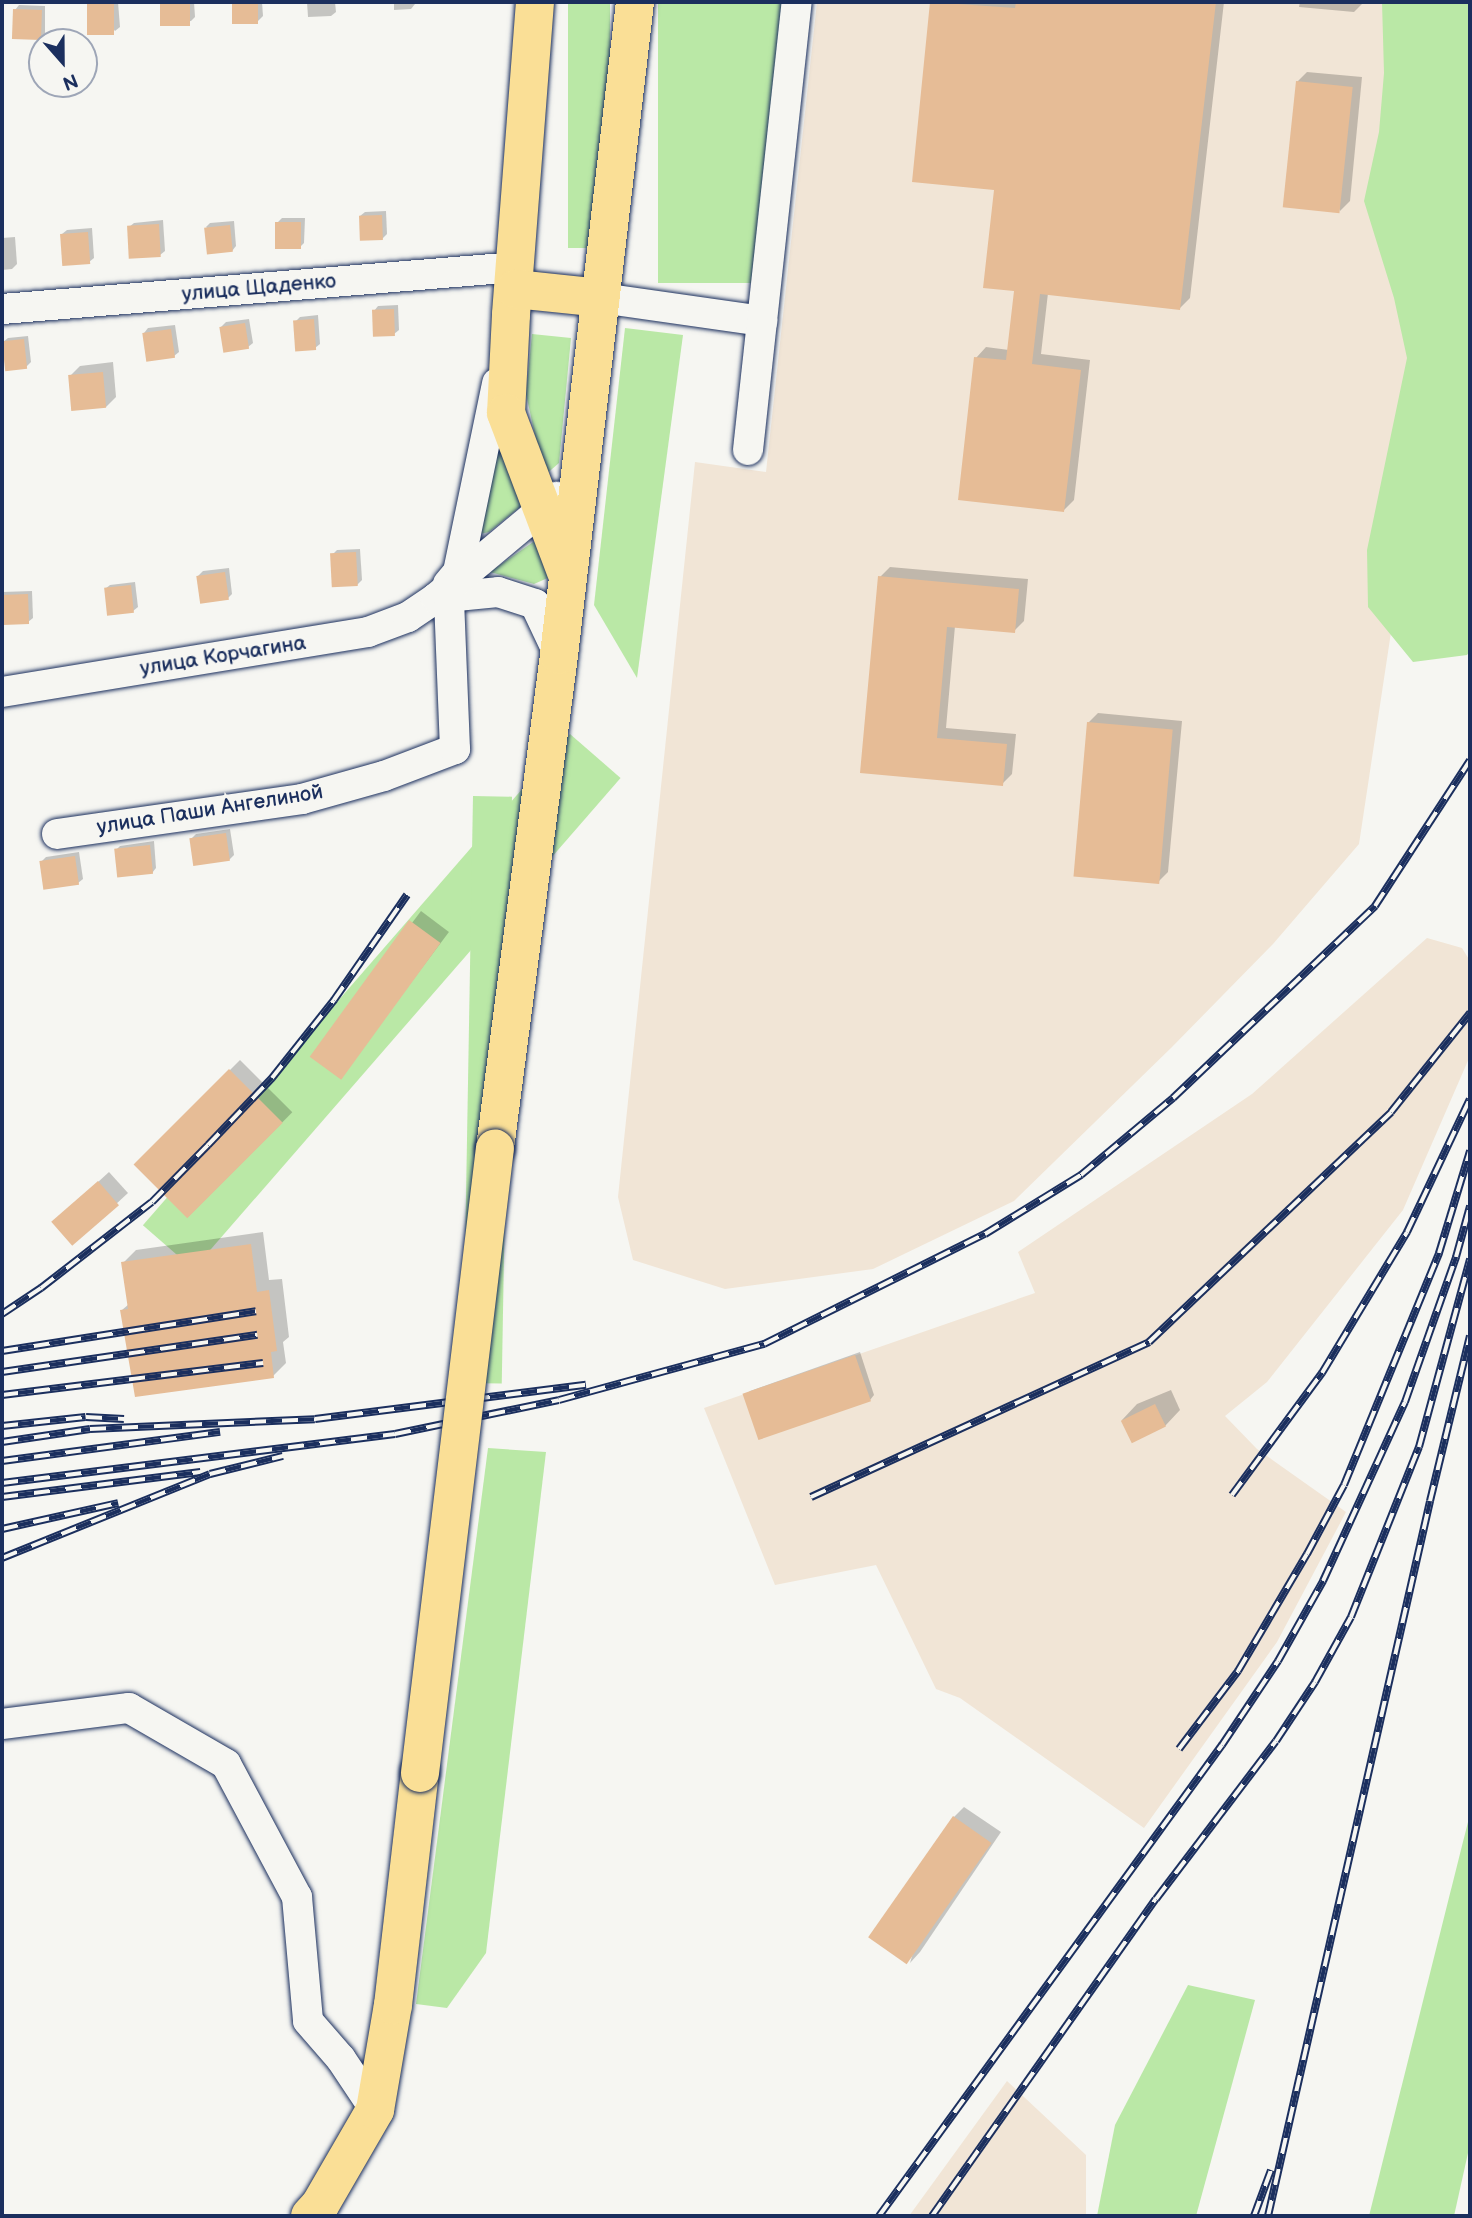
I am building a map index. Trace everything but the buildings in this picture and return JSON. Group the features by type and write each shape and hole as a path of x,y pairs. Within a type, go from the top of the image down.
{"main road":[{"path":"535,2 506,413 568,578"},
{"path":"310,2216 320,2205 375,2110 393,2006 495,1148 559,655 635,2"},
{"path":"514,290 601,298"}],"street":[{"path":"748,450 797,2"},
{"name":"улица Щаденко","path":"2,309 514,290"},
{"path":"442,597 458,572 514,290"},
{"path":"601,298 762,321"},
{"path":"442,597 579,479"},
{"path":"442,597 498,592 535,604 559,655"},
{"name":"улица Корчагина","path":"2,692 368,632 408,617 442,597"},
{"name":"улица Паши Ангелиной","path":"57,834 302,799 384,776 455,749 442,597"},
{"path":"2,1724 129,1708 226,1764 297,1897 308,2021 341,2059 375,2110"}],"shaded area":[{"path":"817,2 1470,2 1470,110 1359,844 1273,944 1014,1201 873,1269 725,1289 633,1260 618,1197 695,462 766,472"},
{"path":"1427,938 1462,948 1470,961 1470,1056 1403,1210 1267,1382 1225,1416 1257,1449 1346,1512 1277,1642 1144,1828 960,1698 936,1689 876,1565 775,1585 704,1408 1035,1293 1018,1252 1252,1094"},
{"path":"1007,2081 1086,2155 1086,2216 909,2216"}],"green space":[{"path":"568,2 610,2 610,248 568,248"},
{"path":"658,2 781,2 781,283 658,283"},
{"path":"1382,2 1470,2 1470,651 1467,655 1413,662 1368,607 1367,550 1407,358 1394,298 1364,201 1379,132 1384,73"},
{"path":"625,328 683,335 637,678 594,605"},
{"path":"532,334 571,338 559,463 544,476 526,394"},
{"path":"501,429 525,503 489,532 480,534"},
{"path":"536,540 550,577 534,584 490,572"},
{"path":"570,734 621,778 193,1269 143,1225"},
{"path":"473,796 512,797 502,1384 463,1383"},
{"path":"488,1448 546,1452 486,1953 447,2008 416,2004"},
{"path":"1470,1814 1470,2144 1454,2216 1369,2216"},
{"path":"1188,1985 1255,2000 1196,2216 1097,2216 1115,2125"}],"railway":[{"path":"2,1483 395,1434 559,1400 764,1344 985,1234 1081,1175 1173,1098 1375,906 1470,760"},
{"path":"2,1314 41,1288 152,1202 208,1145 272,1078 334,1000 407,895"},
{"path":"811,1497 1149,1342 1391,1112 1470,1013"},
{"path":"1232,1495 1322,1373 1407,1232 1470,1099"},
{"path":"1179,1749 1238,1671 1344,1485 1439,1253 1470,1151"},
{"path":"879,2216 1222,1745 1278,1661 1323,1581 1405,1402 1456,1257 1470,1206"},
{"path":"932,2216 1156,1899 1276,1741 1315,1682 1351,1617 1419,1447 1470,1259"},
{"path":"2,1351 256,1311"},
{"path":"2,1372 257,1335"},
{"path":"1268,2216 1470,1336"},
{"path":"2,1395 263,1363"},
{"path":"2,1442 90,1429 315,1419 586,1385"},
{"path":"2,1426 86,1417 124,1419"},
{"path":"2,1461 220,1432"},
{"path":"2,1558 210,1474 283,1456"},
{"path":"2,1497 200,1472"},
{"path":"2,1529 118,1503"},
{"path":"1254,2216 1271,2170"}]}
